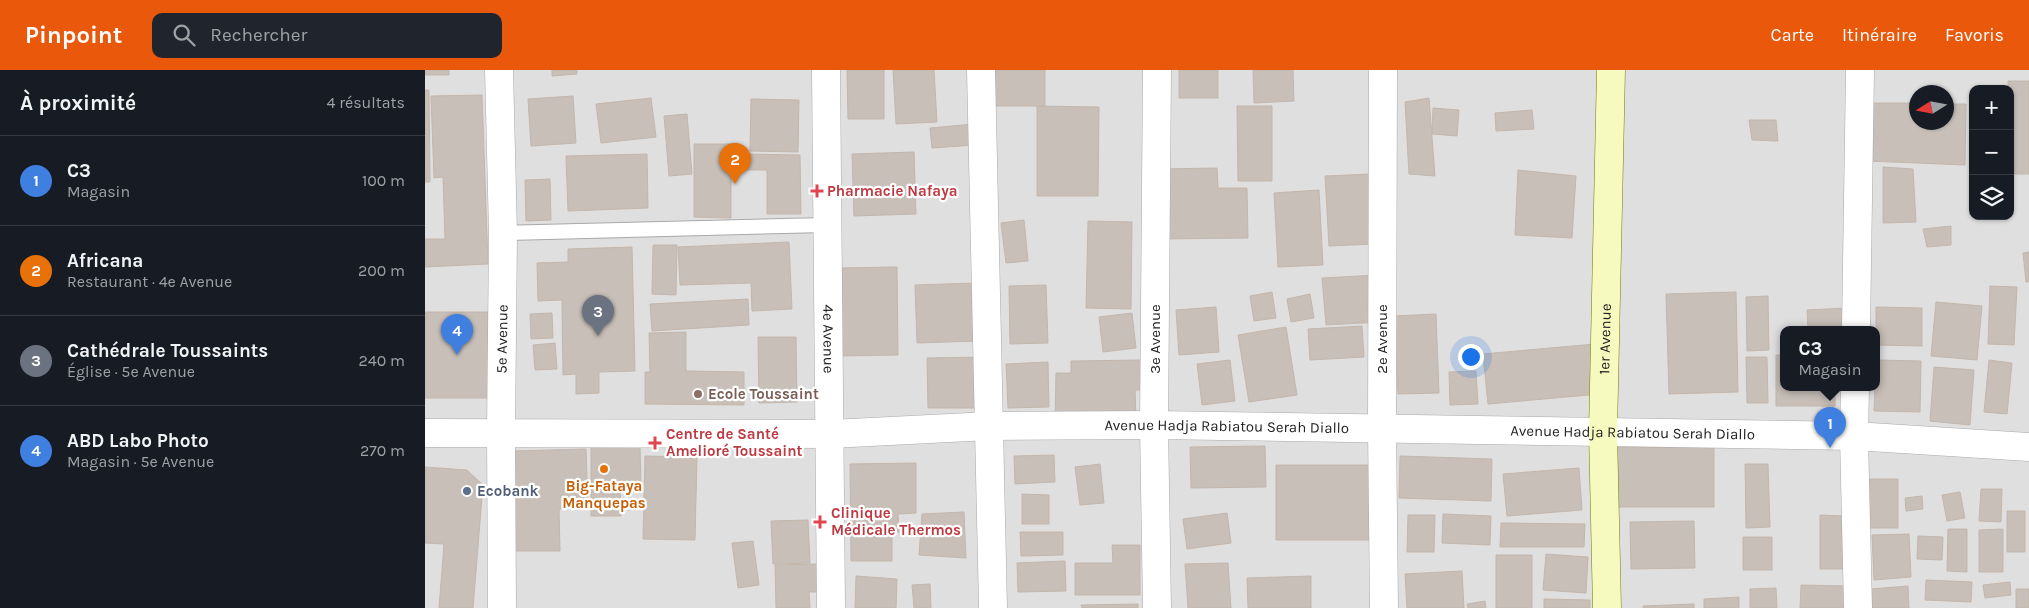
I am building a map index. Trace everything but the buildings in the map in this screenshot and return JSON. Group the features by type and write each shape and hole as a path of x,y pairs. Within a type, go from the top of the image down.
{"street":[{"name":"5e Avenue","path":"499,70 503,233 502,608"},
{"name":"4e Avenue","path":"826,70 826,225 831,434 829,506 831,608"},
{"path":"981,70 993,608"},
{"name":"3e Avenue","path":"1157,70 1154,425 1157,608"},
{"name":"2e Avenue","path":"1383,70 1382,428 1384,608"},
{"name":"1er Avenue","path":"1607,608 1603,432 1611,70"},
{"path":"1856,326 1860,70"},
{"path":"1855,391 1857,608"},
{"name":"Avenue Hadja Rabiatou Serah Diallo","path":"425,433 831,434 989,426 1154,425 1854,436 2029,447"}],"lane":[{"path":"503,233 826,225"}],"shaded area":[{"path":"425,70 2029,70 2029,608 425,608"}],"place":[{"name":"Africana","path":"735,184"},
{"name":"Pharmacie Nafaya","path":"817,191"},
{"name":"Cathédrale Toussaints","path":"598,336"},
{"name":"ABD Labo Photo","path":"457,355"},
{"name":"Ecole Toussaint","path":"698,394"},
{"name":"Centre de Santé Amelioré Toussaint","path":"655,443"},
{"name":"C3","path":"1830,448"},
{"name":"Big-Fataya Manquepas","path":"604,469"},
{"name":"Ecobank","path":"467,491"},
{"name":"Clinique Médicale Thermos","path":"820,522"}]}
